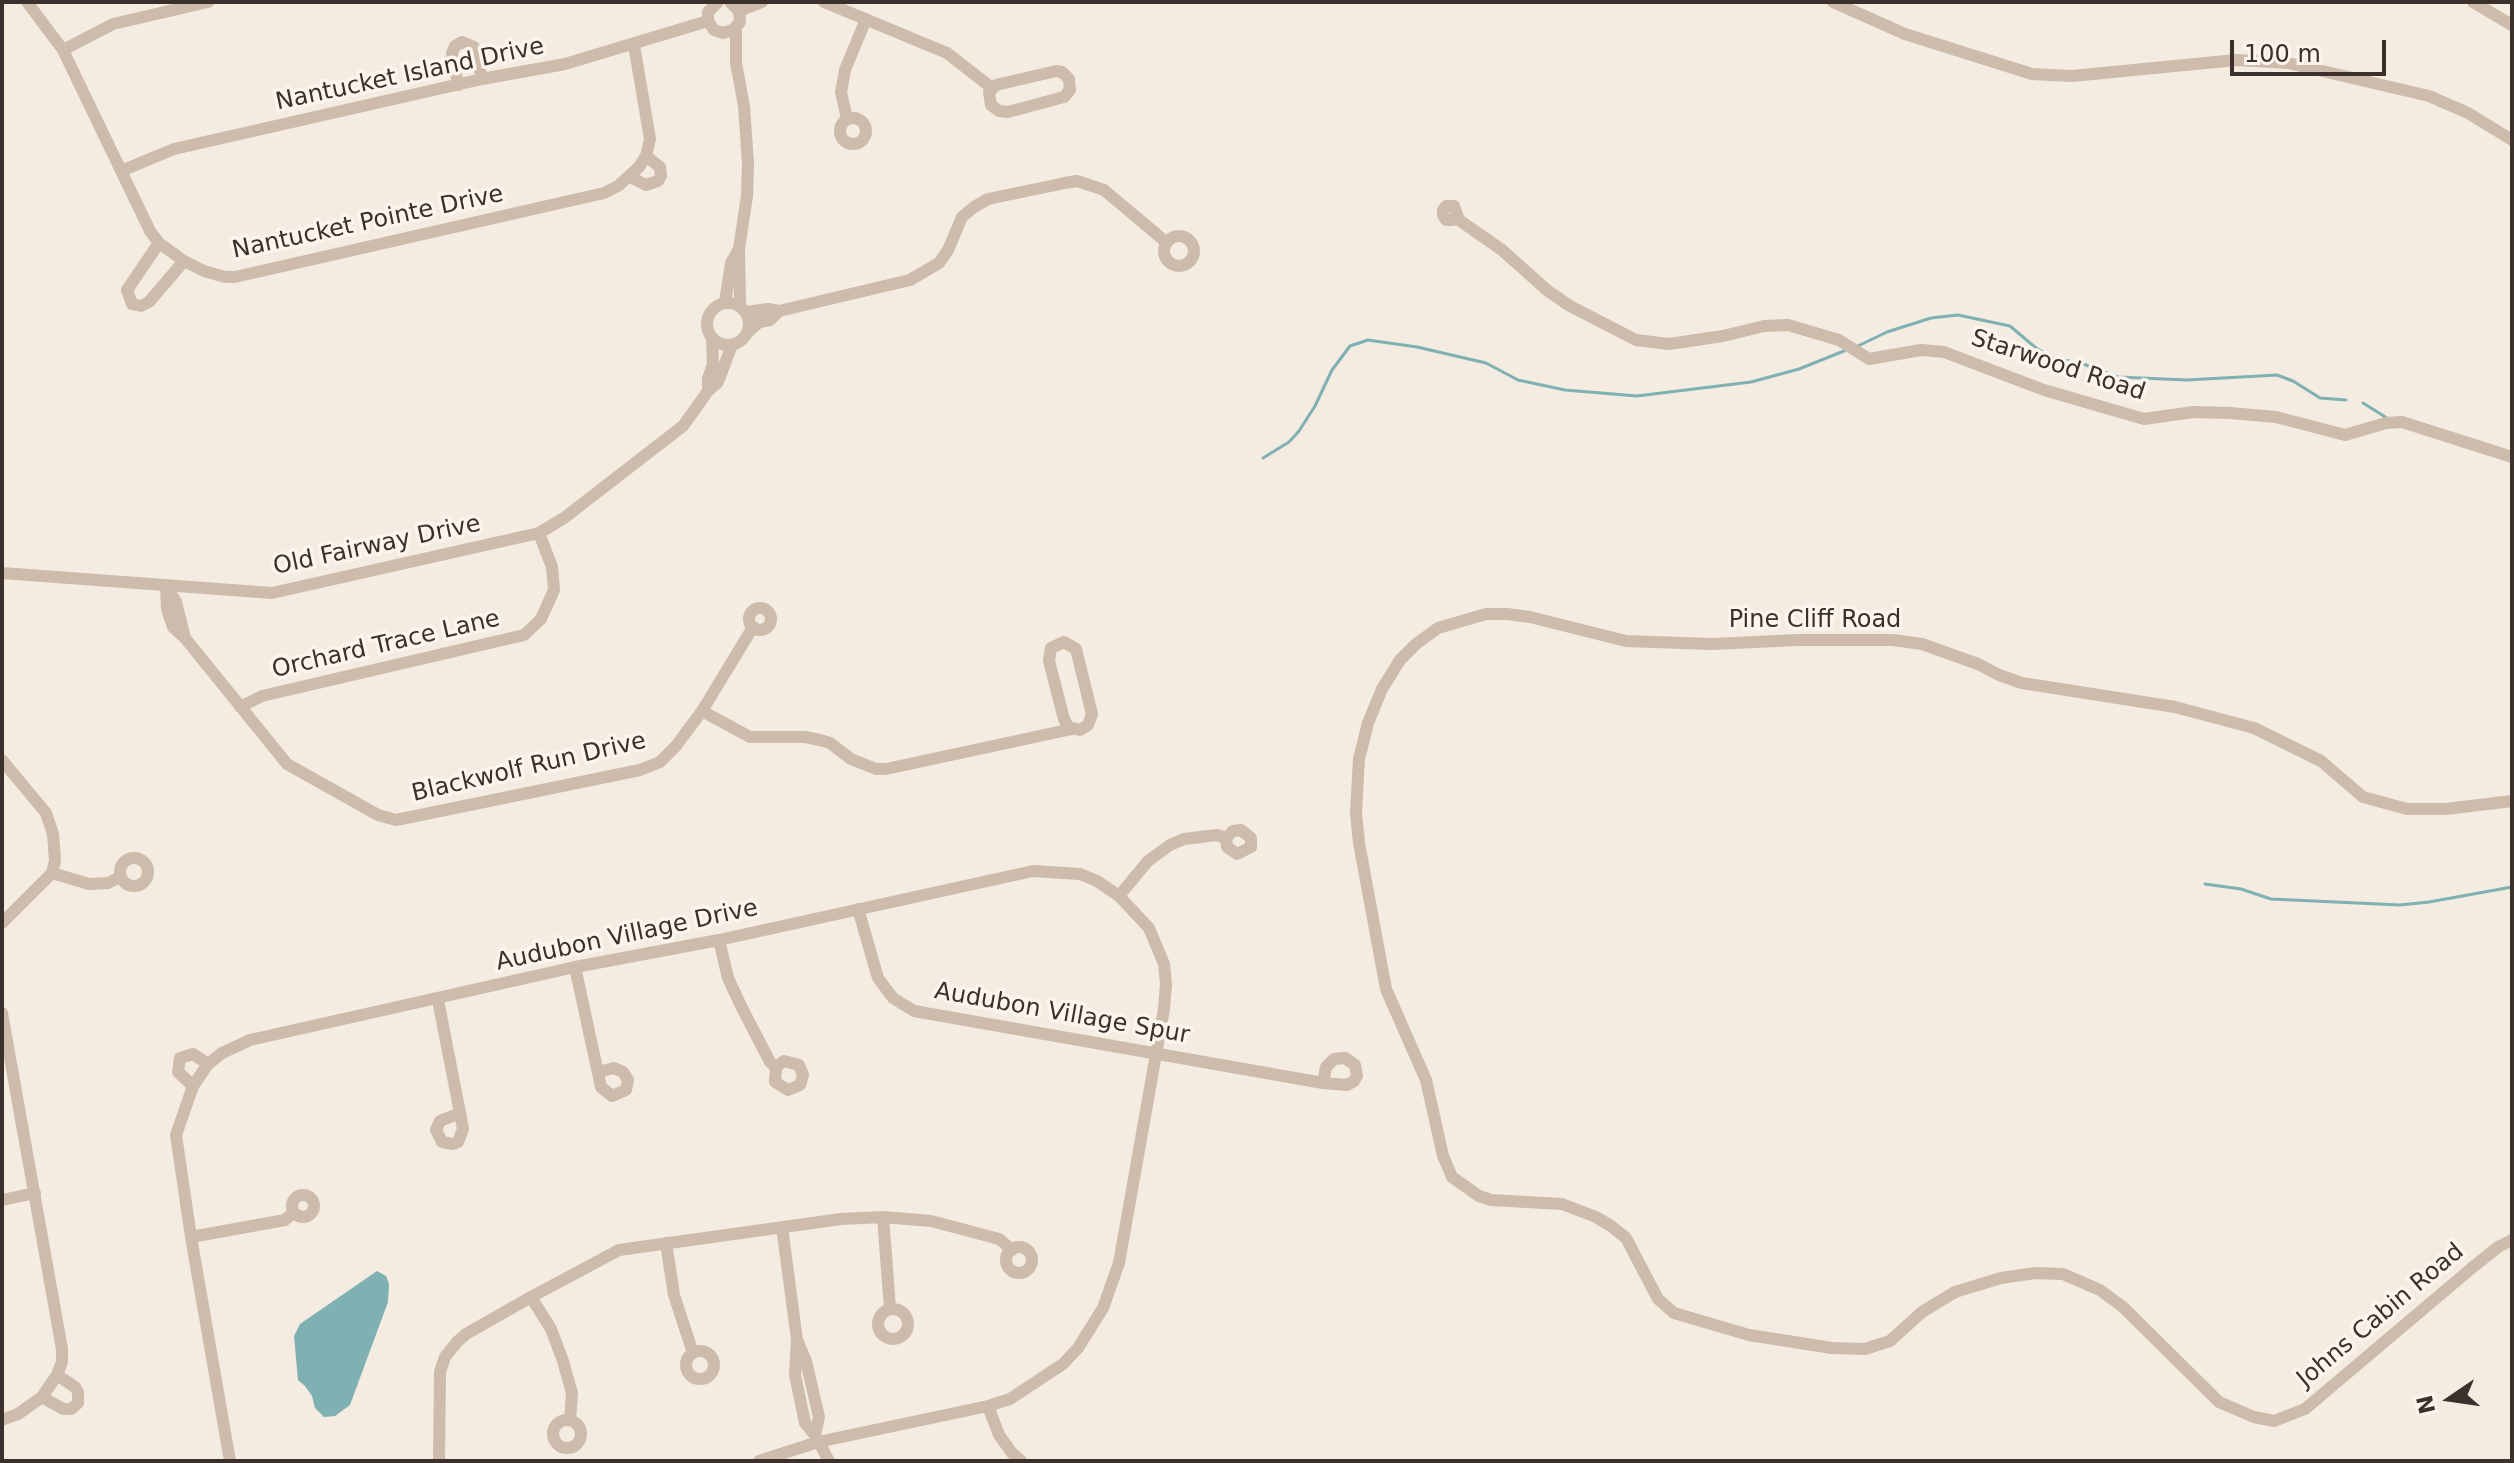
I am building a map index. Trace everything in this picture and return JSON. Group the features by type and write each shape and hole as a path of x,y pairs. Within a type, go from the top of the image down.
{"street":[{"name":"Nantucket Pointe Drive","path":"27,2 63,50 150,231 159,243 184,261 215,275 235,277 604,193 630,177 646,156"},
{"path":"63,50 113,24 183,5 208,2"},
{"path":"747,333 749,321 743,309 739,249 748,164 744,106 736,63 736,28 740,22 734,6 762,2"},
{"path":"824,2 947,53 992,88"},
{"path":"1833,2 1905,34 2032,74 2072,76 2236,60 2288,63 2429,96 2468,113 2512,140"},
{"path":"2473,2 2512,25"},
{"path":"713,4 708,21 736,63"},
{"path":"847,119 841,92 845,70 866,19"},
{"name":"Nantucket Island Drive","path":"121,171 174,149 482,79 565,64 708,21"},
{"path":"718,32 736,28"},
{"path":"458,85 452,53 455,46 462,42 474,47 482,79"},
{"path":"630,177 646,185 654,184 659,179 660,167 646,156 650,139 649,120 634,45"},
{"path":"1056,71 1066,75 1070,84 1064,97 1004,112 991,105 989,97 992,88 1001,83 1056,71"},
{"path":"779,311 770,320 759,322 743,339 732,345 718,343 708,331 708,316 725,302 743,309 779,311 910,280 939,263 962,217 974,207 988,199 1065,183 1077,181 1104,190 1166,242"},
{"name":"Starwood Road","path":"1457,216 1548,291 1591,319 1636,340 1669,344 1764,326 1788,325 1839,340 1869,359 1921,350 1944,352 2044,390 2144,419 2193,412 2230,413 2276,417 2345,435 2386,423 2402,422 2512,457"},
{"path":"159,243 127,290 132,304 141,306 149,302 184,261"},
{"path":"725,302 731,263 739,249"},
{"name":"Old Fairway Drive","path":"708,391 713,364 712,338"},
{"name":"Old Fairway Drive","path":"2,573 272,593 539,533 564,518 683,426 718,382 732,345"},
{"name":"Orchard Trace Lane","path":"240,707 262,696 524,635 541,619 554,590 552,567 539,533"},
{"name":"Blackwolf Run Drive","path":"166,586 167,609 173,627 287,764 378,815 396,820 640,770 660,762 702,711 753,627"},
{"name":"Pine Cliff Road","path":"1359,759 1368,723 1382,689 1400,660 1416,644 1438,628 1462,620 1486,614 1507,614 1626,641 1712,644 1893,640 1922,644 2022,683 2163,705 2254,728 2321,761 2363,797 2407,809 2446,809 2512,801"},
{"path":"702,711 750,737 813,738 830,743 851,759 869,767 886,769 1072,729 1085,729 1092,714 1076,649 1064,642 1055,644 1049,657 1064,719 1072,729"},
{"name":"Johns Cabin Road","path":"1359,759 1356,813 1359,843 1386,989 1426,1080 1443,1156 1452,1177 1479,1196 1491,1200 1562,1204 1596,1217 1626,1238 1658,1299 1674,1313 1749,1335 1832,1348 1865,1349 1890,1341 1922,1312 1955,1292 2001,1278 2035,1273 2063,1274 2100,1290 2123,1307 2219,1402 2254,1417 2274,1421 2305,1409 2473,1267 2512,1240"},
{"path":"2,760 46,813 55,848 52,873 2,923"},
{"path":"1119,896 1148,861 1170,845 1184,839 1212,835 1226,838"},
{"name":"Audubon Village Drive","path":"230,1461 176,1135 193,1086 208,1064 222,1053 250,1040 575,967 719,940 1033,871 1080,874 1097,881 1119,896 1149,928 1164,964 1166,984 1157,1052 1119,1263 1103,1308 1078,1348 1063,1364 1028,1389 988,1406 816,1438 776,1459 759,1461"},
{"path":"52,873 89,884 108,883 120,877"},
{"name":"Audubon Village Spur","path":"858,909 878,978 883,988 904,1006 927,1014 1323,1083"},
{"path":"719,940 728,978 770,1062 776,1067"},
{"path":"575,967 601,1087 608,1094 618,1095 626,1090 628,1080 623,1072 614,1068 598,1072"},
{"path":"438,1000 460,1113 463,1129 461,1138 453,1144 442,1142 437,1134 440,1121 460,1113"},
{"path":"2,1013 7,1063 61,1335 62,1362 42,1397 18,1414 2,1420"},
{"path":"193,1086 178,1072 180,1058 193,1054 208,1064"},
{"path":"2,1200 35,1193"},
{"path":"191,1237 285,1220 294,1212"},
{"path":"883,1217 890,1308"},
{"path":"439,1461 439,1382 445,1357 466,1334 619,1250 782,1227 883,1217 943,1224 999,1239 1012,1250"},
{"path":"782,1227 797,1340 795,1375 805,1423 829,1461"},
{"path":"666,1243 674,1295 693,1353"},
{"path":"531,1297 551,1329 568,1377 573,1408 570,1420"},
{"path":"42,1397 63,1409 71,1409 78,1403 75,1387 57,1375"},
{"path":"988,1406 999,1435 1021,1461"},
{"path":"816,1438 817,1461"}],"water":[{"path":"377,1271 386,1276 389,1284 388,1302 350,1405 335,1416 324,1417 298,1380 294,1336 300,1324"}],"waterway":[{"path":"1858,346 1887,332 1931,318 1958,315 2010,326 2052,357 2118,377 2187,380 2277,375 2320,398 2346,400"},
{"path":"1263,458 1289,442 1299,431 1332,370 1350,346 1368,340 1417,347 1486,363 1518,380 1565,390 1637,396 1751,382 1799,369 1844,351"},
{"path":"2363,403 2387,418"},
{"path":"2205,884 2241,889 2271,899 2400,905 2512,887"}]}
